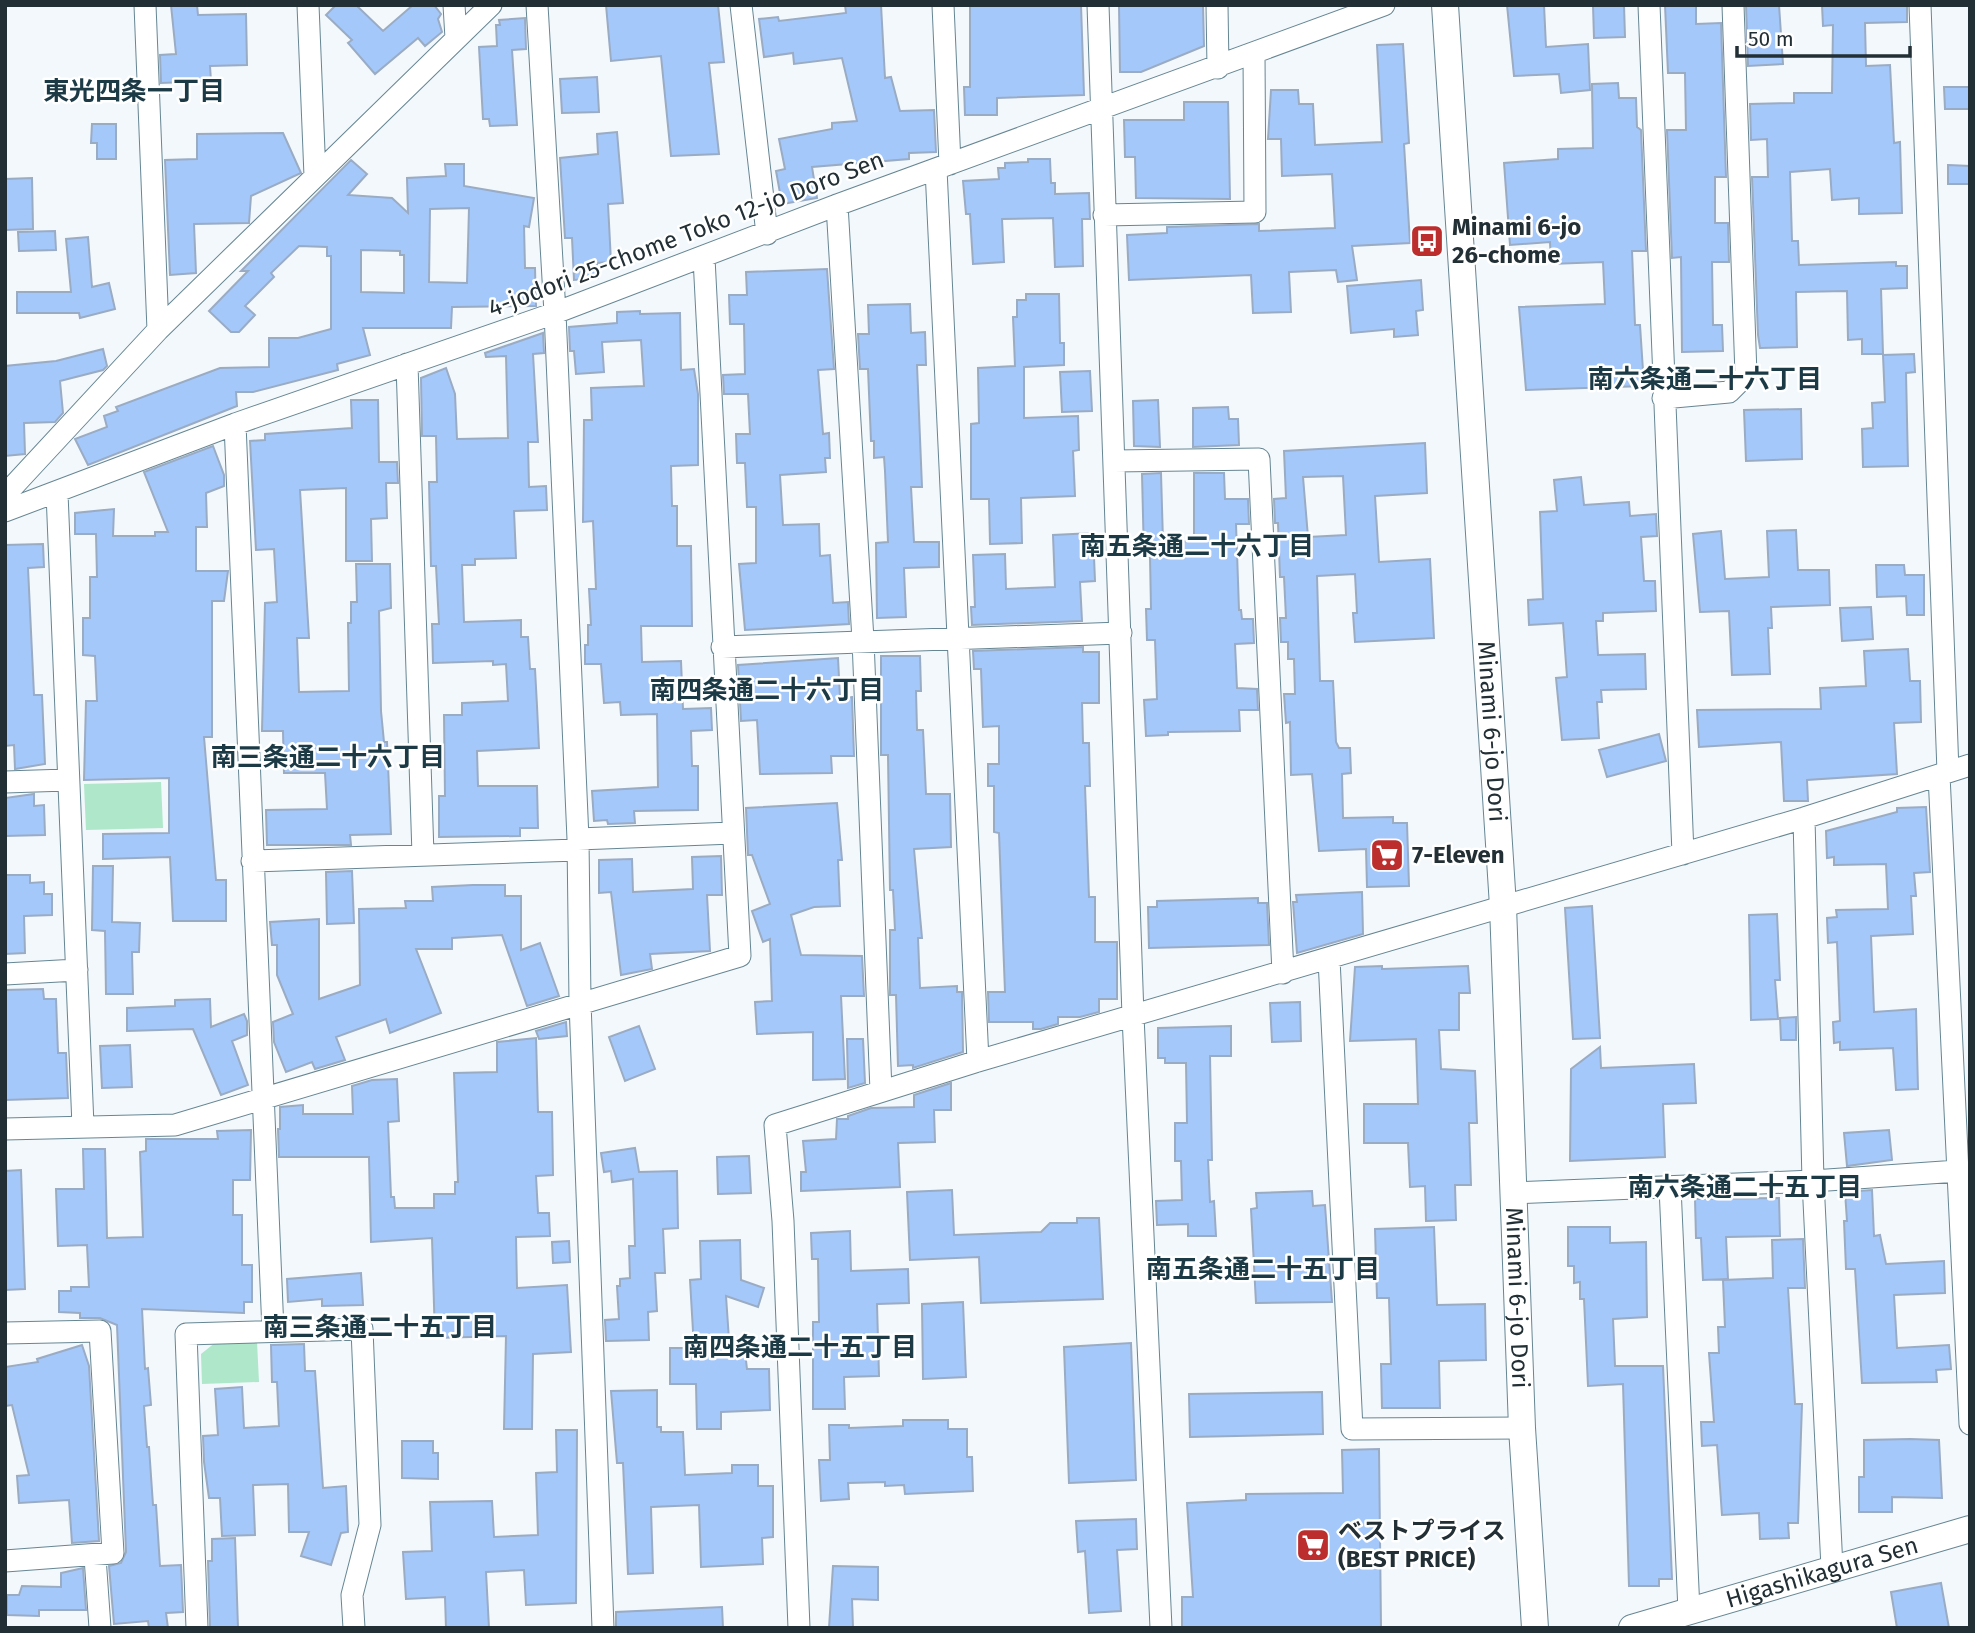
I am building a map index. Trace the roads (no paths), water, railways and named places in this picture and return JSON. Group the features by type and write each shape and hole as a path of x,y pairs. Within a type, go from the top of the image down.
{"street":[{"path":"145,5 158,330"},
{"path":"308,5 316,176"},
{"path":"454,5 456,38"},
{"path":"5,495 158,330 491,5"},
{"path":"537,5 555,313 578,845 580,1002 603,1628"},
{"path":"741,5 767,234"},
{"path":"943,5 943,166 958,637 978,1061"},
{"path":"1098,5 1133,1016 1161,1628"},
{"path":"1217,5 1218,68"},
{"name":"4-jodori 25-chome Toko 12-jo Doro Sen","path":"5,511 235,424 555,313 837,205 1102,111 1384,5"},
{"name":"Minami 6-jo Dori","path":"1445,5 1503,906 1522,1428 1535,1628"},
{"path":"1649,5 1683,854"},
{"path":"1663,398 1729,392 1746,375 1733,5"},
{"path":"1920,5 1944,773 1963,1101 1958,1171 1970,1424"},
{"path":"1104,215 1255,212 1254,53"},
{"path":"837,205 863,640 881,1091"},
{"path":"5,1129 174,1125 740,956 704,258"},
{"path":"407,364 423,855"},
{"path":"235,424 273,1331"},
{"path":"1114,461 1259,459 1283,973"},
{"path":"57,493 83,1126"},
{"path":"722,647 1121,633"},
{"path":"799,1628 783,1221 775,1125 978,1061 1804,818 1970,765"},
{"path":"5,782 67,779"},
{"path":"1804,818 1813,1181 1832,1568"},
{"path":"252,861 423,855 733,833"},
{"path":"1329,959 1352,1429 1522,1428"},
{"path":"5,974 77,970"},
{"path":"1513,1193 1813,1181 1958,1171"},
{"path":"1670,1186 1689,1611"},
{"path":"197,1628 186,1334 362,1329 370,1525 352,1595 354,1628"},
{"path":"5,1334 100,1331 113,1553 5,1560"},
{"name":"Higashikagura Sen","path":"1632,1628 1970,1529"},
{"path":"95,1556 100,1628"}],"place":[{"name":"Minami 6-jo 26-chome","path":"1427,241"},
{"name":"7-Eleven","path":"1387,855"},
{"name":"ベストプライス (BEST PRICE)","path":"1313,1545"}],"district":[{"name":"東光四条一丁目","path":"134,91"},
{"name":"南六条通二十六丁目","path":"1705,379"},
{"name":"南五条通二十六丁目","path":"1197,546"},
{"name":"南四条通二十六丁目","path":"767,690"},
{"name":"南三条通二十六丁目","path":"328,757"},
{"name":"南六条通二十五丁目","path":"1745,1187"},
{"name":"南五条通二十五丁目","path":"1263,1269"},
{"name":"南三条通二十五丁目","path":"380,1327"},
{"name":"南四条通二十五丁目","path":"800,1347"}]}
